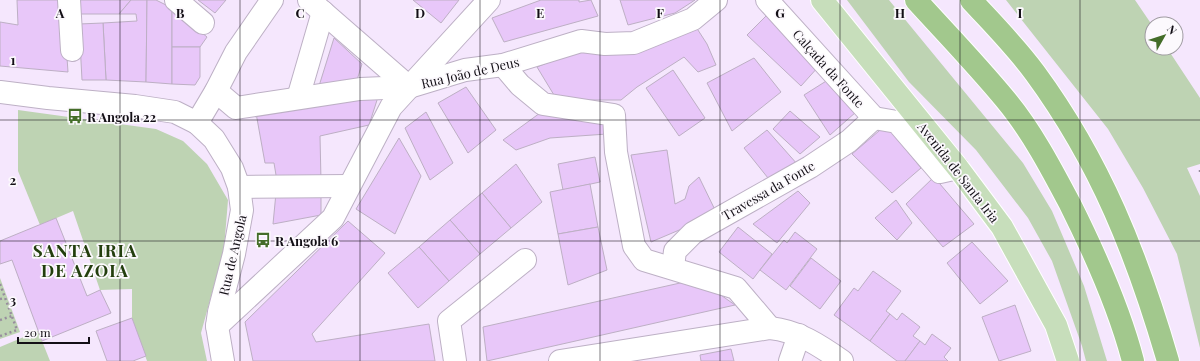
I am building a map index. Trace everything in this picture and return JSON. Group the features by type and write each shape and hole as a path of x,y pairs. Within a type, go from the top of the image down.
{"highway":[{"path":"916,0 1006,100 1037,144 1086,235 1117,312 1133,361"},
{"path":"971,0 1002,33 1034,72 1063,113 1089,156 1125,233 1140,273 1168,361"}],"main road":[{"name":"Avenida de Santa Iria","path":"822,0 958,168 1002,226 1056,325 1068,361"}],"street":[{"path":"69,0 72,50"},
{"path":"176,0 203,22"},
{"path":"197,123 216,91 236,52 272,0"},
{"path":"217,326 334,218 391,106 489,0"},
{"name":"Rua João de Deus","path":"216,91 236,108 360,89 409,87 465,70 503,66 581,40 605,44 634,42 693,19 716,0"},
{"name":"Calçada da Fonte","path":"767,0 874,118"},
{"path":"298,98 316,6 409,87"},
{"path":"503,66 520,85 543,104 614,115 616,152 634,246 644,260 673,267 736,288 770,328"},
{"name":"Rua de Angola","path":"0,92 151,108 175,112 197,123 210,134 221,148 232,168 239,187 242,202 242,215 217,326 223,361"},
{"path":"874,118 897,122 940,172 958,168"},
{"name":"Travessa da Fonte","path":"673,267 675,251 693,233 810,167 849,142 874,118"},
{"path":"239,187 349,186"},
{"path":"455,361 449,321 525,260"},
{"path":"560,361 770,328 785,330 799,335 842,361"},
{"path":"790,361 799,335"}],"path":[{"path":"0,284 17,330 0,336"},
{"path":"0,299 5,298"},
{"path":"0,322 12,316"}],"green space":[{"path":"847,0 889,0 1023,163 1052,211 1084,286 1107,361 1086,361 1052,261 1028,218 976,150 909,82"},
{"path":"1006,0 1135,0 1146,16 1144,16 1144,56 1172,56 1200,98 1200,164 1187,168 1200,196 1200,348 1177,254 1143,188 1108,129"},
{"path":"18,110 156,129 183,141 207,164 228,200 224,249 201,333 207,361 147,361 132,318 132,289 100,290 73,211 40,225 18,171"},
{"path":"0,278 20,332 0,339"},
{"path":"38,331 50,361 0,361 0,347"}],"building":[{"path":"17,0 63,0 68,72 0,66 0,22 18,25"},
{"path":"79,0 131,0 119,14 78,14"},
{"path":"131,0 147,0 146,82 106,80 103,23 137,21 136,14 119,14"},
{"path":"147,0 156,0 172,8 172,84 146,82"},
{"path":"198,0 226,0 215,13"},
{"path":"413,0 459,0 441,23"},
{"path":"541,0 579,0 579,2 591,0 598,16 504,42 492,18"},
{"path":"620,0 695,0 675,13 628,25"},
{"path":"172,8 207,37 200,47 172,47"},
{"path":"768,14 819,66 801,86 747,35"},
{"path":"103,23 106,80 82,80 79,24"},
{"path":"696,27 707,44 716,65 698,72 684,57 637,87 621,100 557,100 537,67 583,48"},
{"path":"334,38 362,64 357,80 319,86"},
{"path":"172,47 200,47 200,77 195,85 172,84"},
{"path":"754,58 781,92 732,131 707,83"},
{"path":"673,70 705,118 679,136 646,88"},
{"path":"831,78 856,112 830,135 804,95"},
{"path":"466,87 496,130 468,153 438,103"},
{"path":"378,97 369,125 320,136 321,181 277,181 274,163 265,163 256,113"},
{"path":"790,111 820,137 800,154 773,129"},
{"path":"426,112 453,163 430,180 405,128"},
{"path":"540,113 607,120 607,134 550,138 516,150 503,140"},
{"path":"886,125 921,168 892,193 852,154"},
{"path":"767,130 798,165 772,183 744,148"},
{"path":"399,138 421,176 395,234 356,209"},
{"path":"667,150 675,204 685,199 689,186 699,177 717,214 651,242 631,155"},
{"path":"595,157 600,182 563,190 558,164"},
{"path":"516,164 542,202 511,228 482,193"},
{"path":"934,177 974,224 943,247 906,204"},
{"path":"590,184 598,227 558,234 550,192"},
{"path":"798,191 810,203 777,243 753,224"},
{"path":"276,193 321,193 321,215 273,224"},
{"path":"482,193 511,228 480,254 450,220"},
{"path":"896,200 912,223 897,240 875,218"},
{"path":"56,218 87,296 100,290 111,313 42,341 12,260 0,264 0,241"},
{"path":"450,220 480,254 449,281 419,247"},
{"path":"348,221 385,253 312,334 316,342 429,324 435,361 253,361 245,322"},
{"path":"598,227 607,270 568,285 558,234"},
{"path":"738,227 772,254 753,279 719,252"},
{"path":"795,232 817,249 786,290 760,270 784,240 787,243"},
{"path":"972,242 1008,281 980,304 947,263"},
{"path":"419,247 449,281 418,308 388,273"},
{"path":"811,258 841,281 820,309 790,286"},
{"path":"873,271 901,291 886,311 890,314 870,341 834,315 854,288 858,291"},
{"path":"698,279 735,305 487,361 483,327"},
{"path":"1015,305 1031,351 999,361 982,317"},
{"path":"902,313 920,327 913,336 920,341 905,361 897,361 870,341 890,314 897,320"},
{"path":"132,318 146,356 133,361 107,361 96,331"},
{"path":"932,334 951,348 944,357 948,361 905,361 920,341 925,345"},
{"path":"731,349 734,361 701,361 700,355"}],"place":[{"name":"R Angola 22","path":"75,116"},
{"name":"R Angola 6","path":"263,240"}],"district":[{"name":"SANTA IRIA DE AZOIA","path":"85,260"}]}
